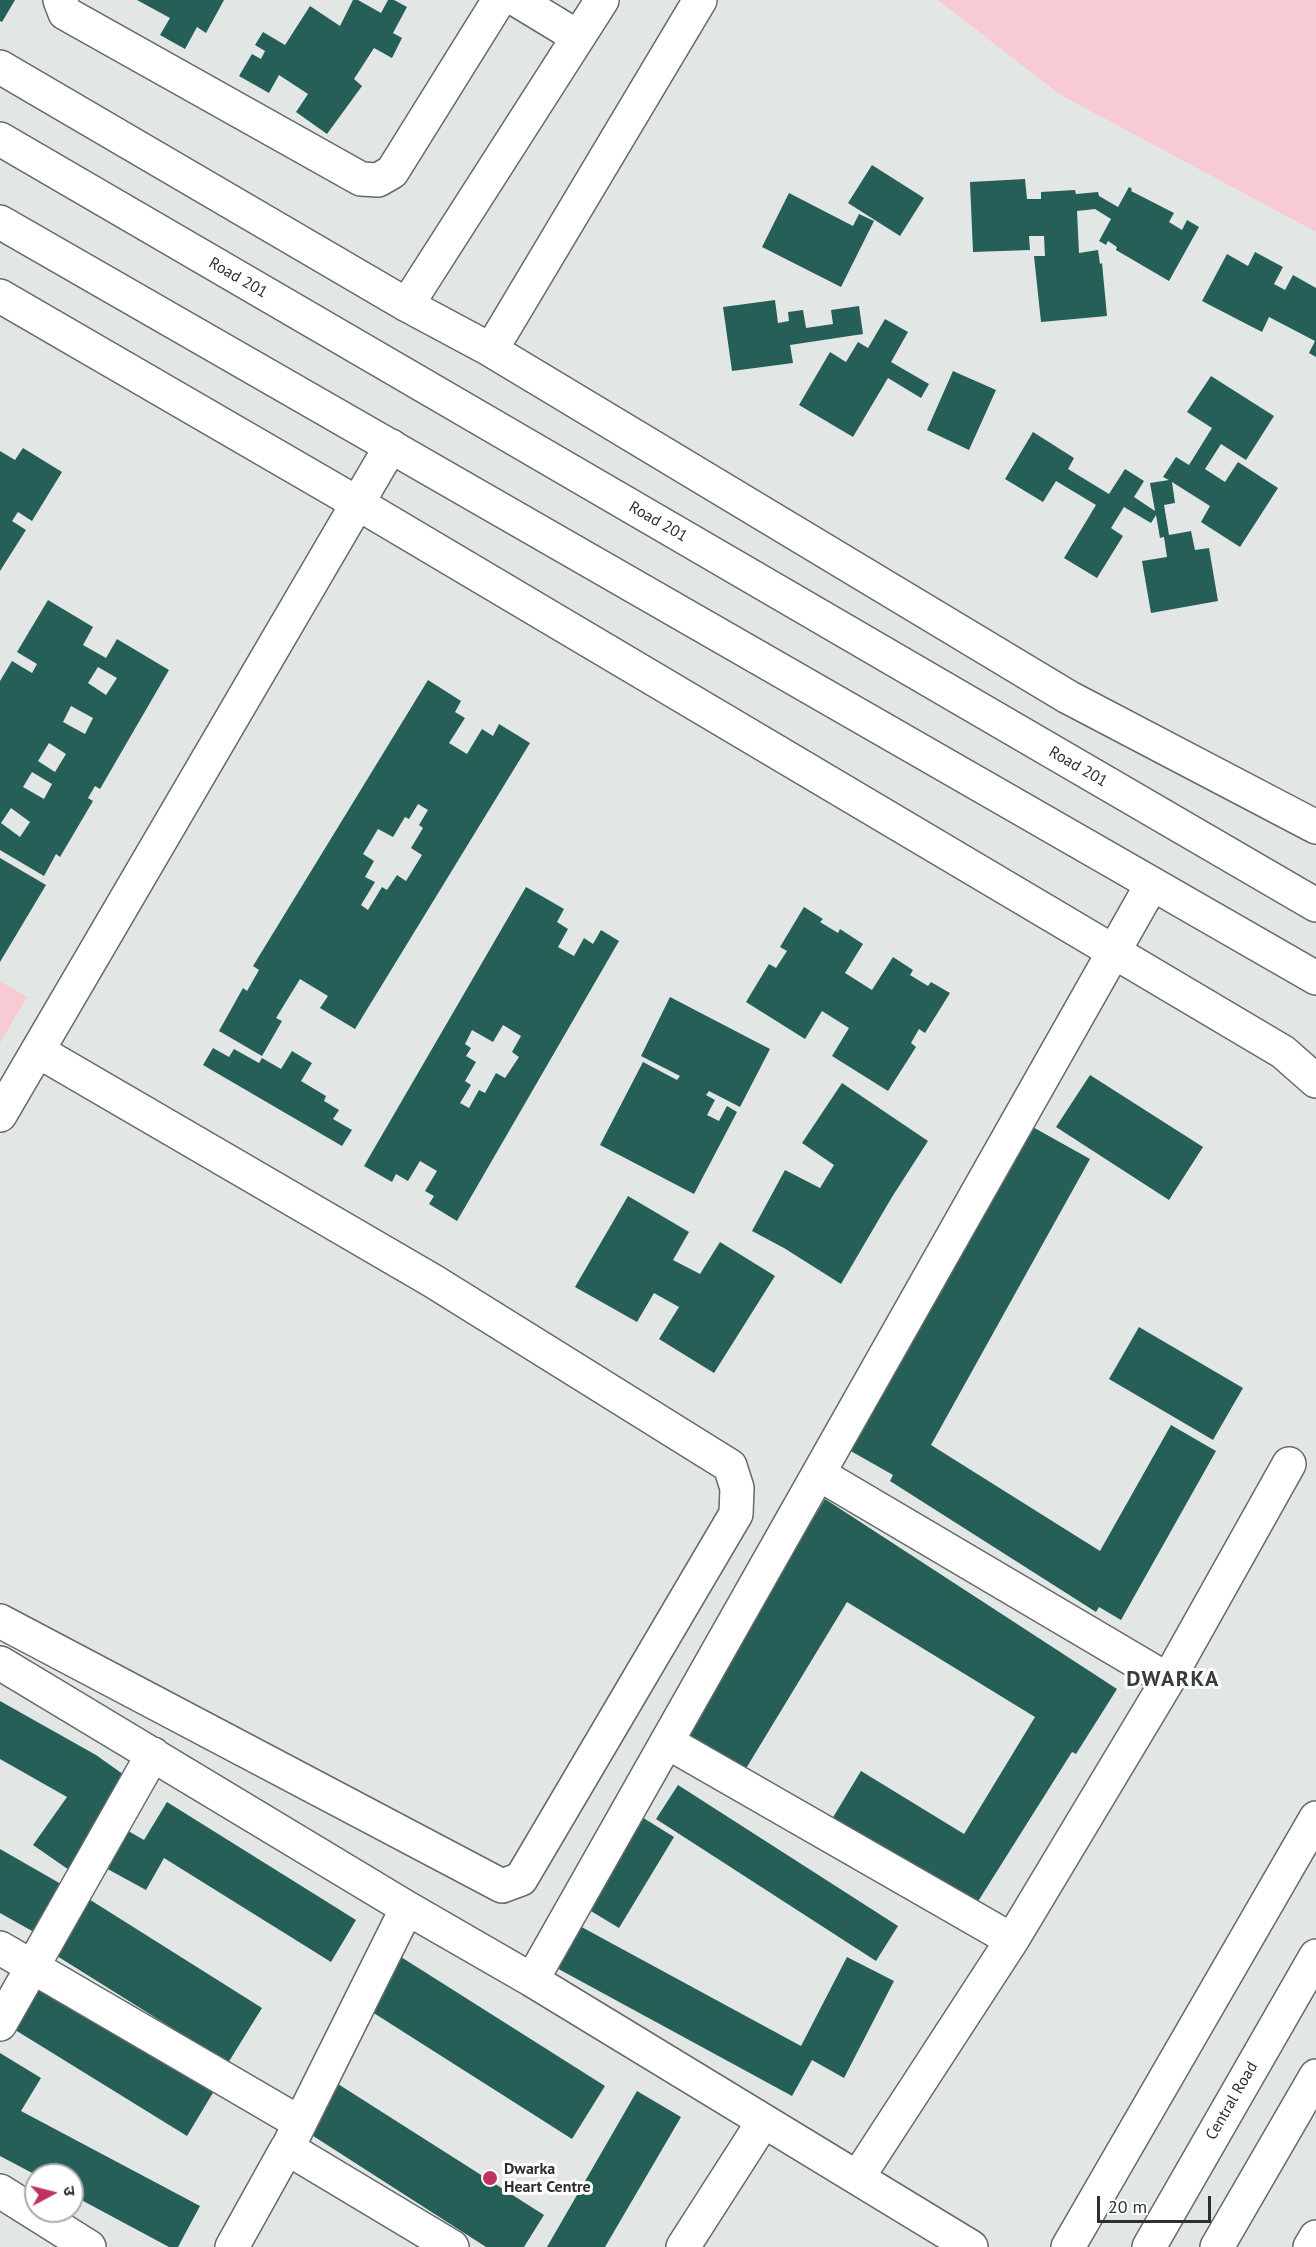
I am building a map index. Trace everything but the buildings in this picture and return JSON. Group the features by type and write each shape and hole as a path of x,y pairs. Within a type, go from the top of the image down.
{"street":[{"path":"60,0 65,13 361,179 378,180 392,172 499,0"},
{"path":"517,0 578,36"},
{"path":"407,305 602,0"},
{"path":"490,350 700,0"},
{"path":"0,67 407,305 490,350 1068,697 1316,827"},
{"name":"Road 201","path":"0,139 1316,905"},
{"path":"0,222 1316,978"},
{"path":"0,296 357,503 1282,1052 1316,1081"},
{"path":"0,1115 391,446"},
{"path":"532,1980 1152,884"},
{"path":"0,1622 502,1886 521,1879 736,1514 737,1488 730,1466 433,1281 38,1051"},
{"path":"858,2177 1012,1940 1168,1680 1289,1464"},
{"path":"819,1474 1168,1680"},
{"path":"0,1664 407,1908 532,1980 971,2247"},
{"path":"667,1742 1012,1940"},
{"path":"0,2024 153,1754"},
{"path":"1068,2247 1316,1818"},
{"path":"232,2247 293,2135 407,1908"},
{"path":"0,1948 293,2135 452,2247"},
{"name":"Central Road","path":"1149,2247 1316,1956"},
{"path":"1217,2247 1316,2076"},
{"path":"683,2247 763,2122"},
{"path":"0,2191 89,2247"},
{"path":"1310,2247 1316,2237"}],"shaded area":[{"path":"938,0 1316,0 1316,232 1059,94"},
{"path":"0,981 27,997 0,1043"}],"place":[{"name":"Dwarka Heart Centre","path":"490,2178"}],"district":[{"name":"DWARKA","path":"1173,1680"}]}
